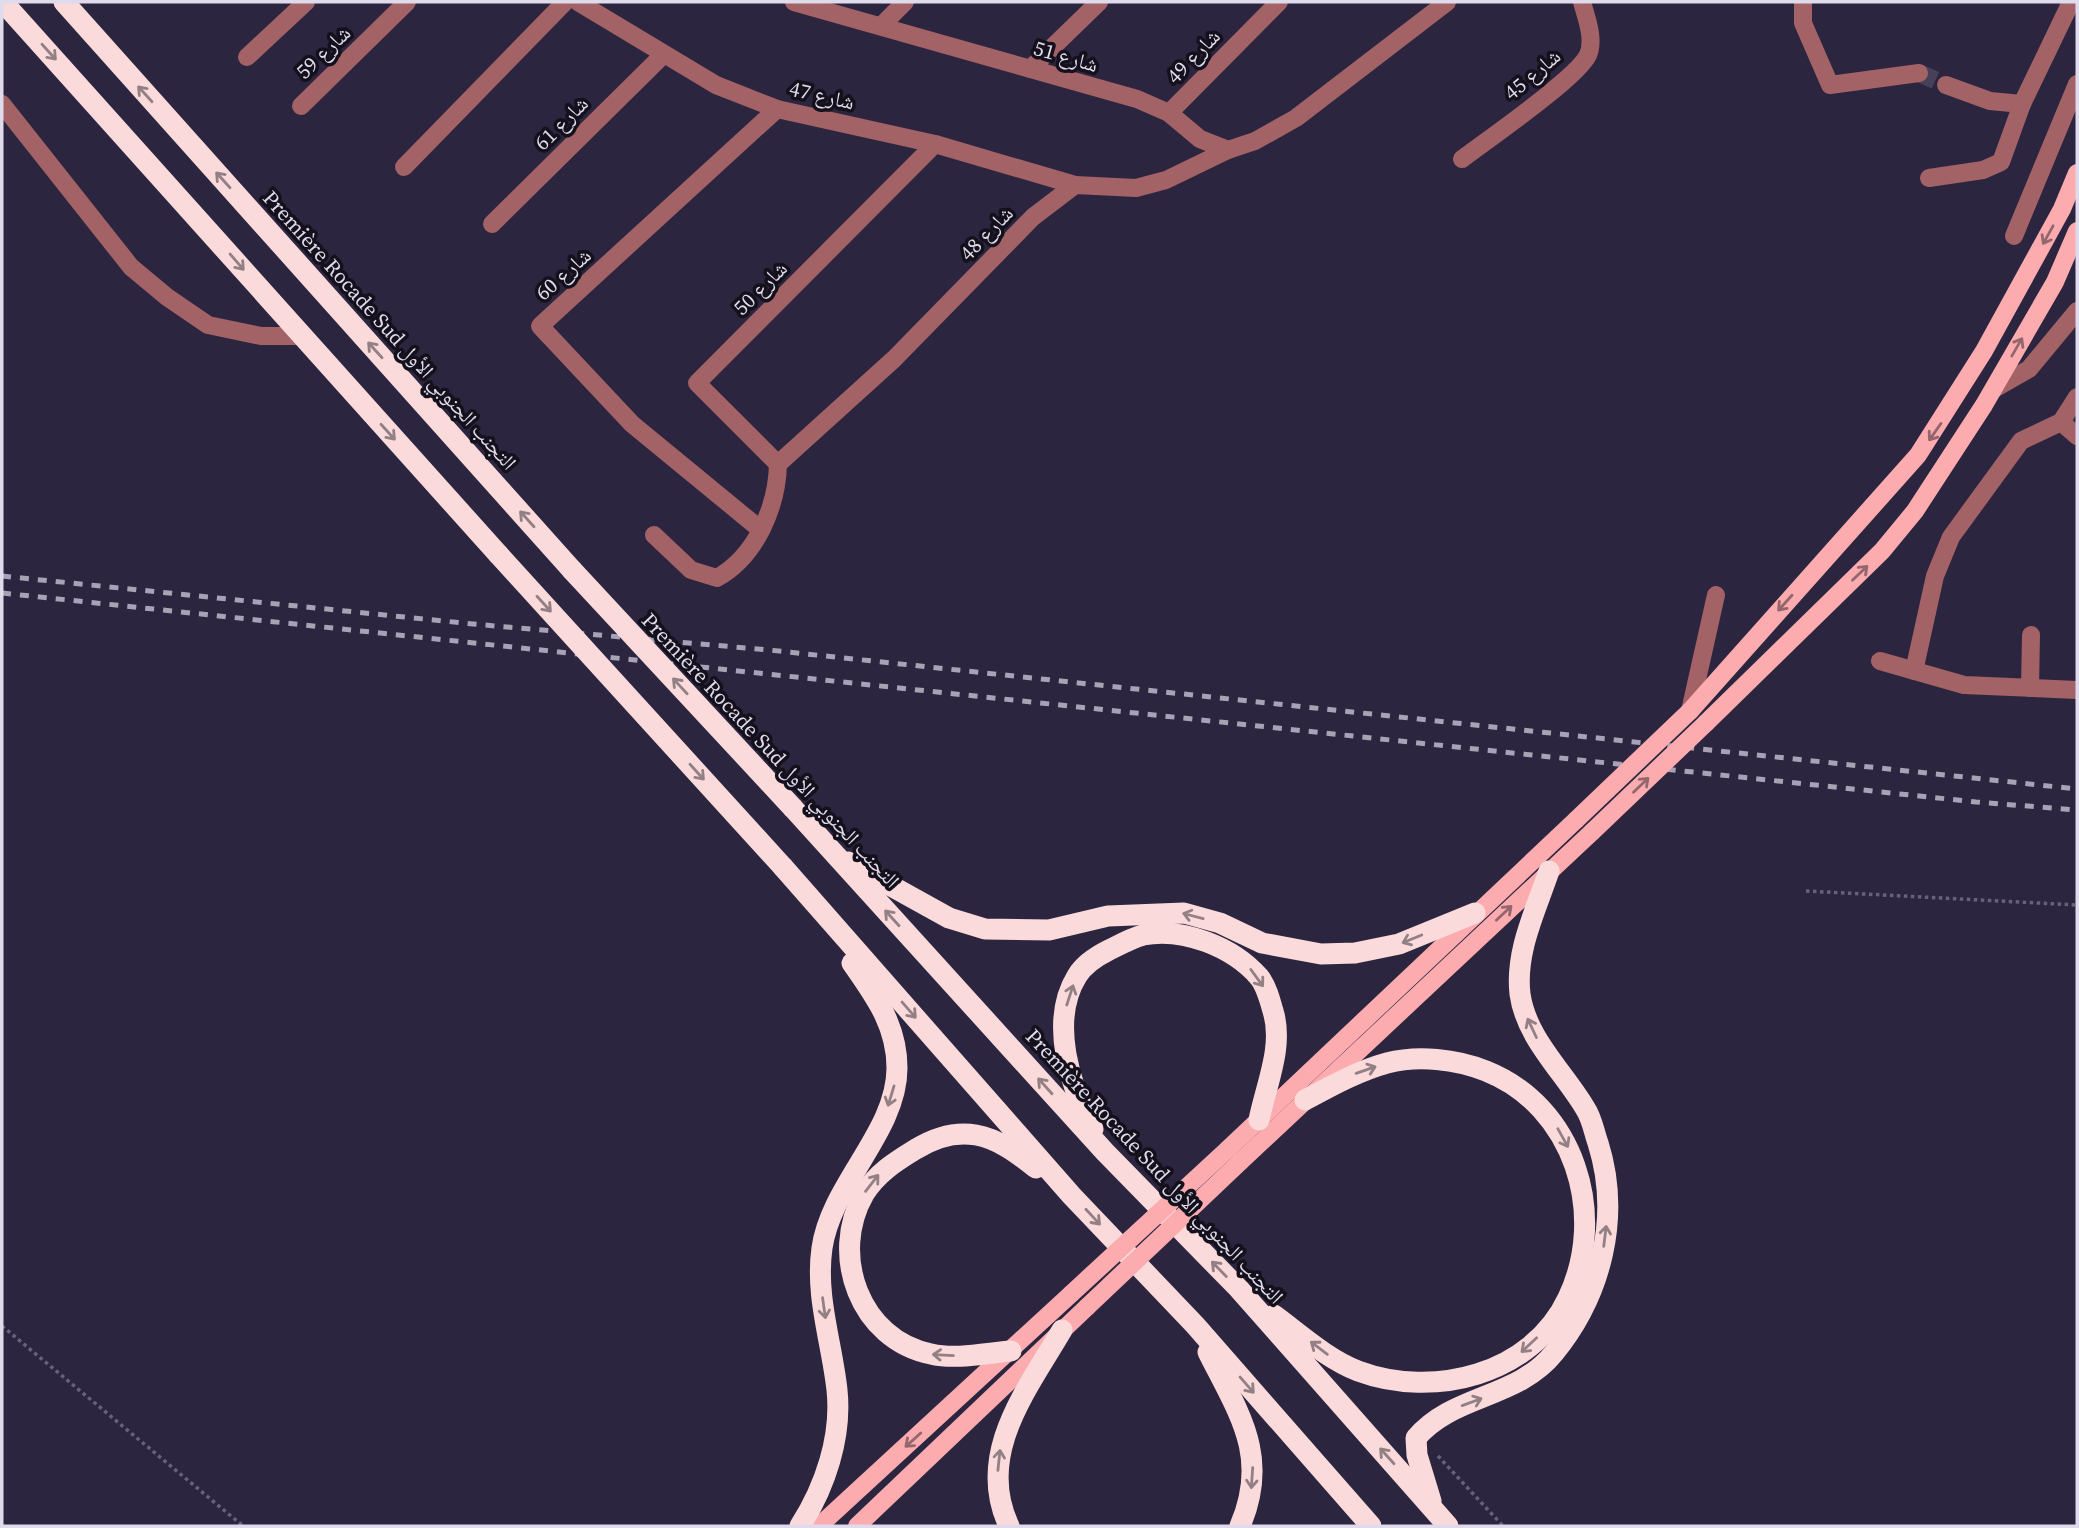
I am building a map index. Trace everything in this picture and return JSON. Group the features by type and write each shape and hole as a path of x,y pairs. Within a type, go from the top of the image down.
{"highway":[{"path":"3,2 160,174 301,336 783,867 1072,1195 1195,1325 1371,1526"},
{"name":"Première Rocade Sud التجنب الجنوبي الأول","path":"64,2 572,570 793,808 1105,1152 1239,1289 1448,1526"},
{"path":"836,856 949,918 985,929 1049,930 1108,916 1184,912 1220,923 1262,943 1321,954 1355,953 1399,944 1475,912"},
{"path":"783,867 880,1003 891,1025 897,1071 886,1113 825,1233 821,1290 838,1410 834,1444 820,1490 800,1526"},
{"path":"1434,1509 1420,1468 1416,1437 1442,1413 1502,1392 1529,1378 1553,1354 1578,1319 1594,1286 1606,1241 1608,1198 1602,1157 1587,1111 1538,1041 1520,995 1524,941 1549,871"},
{"path":"1105,1152 1089,1121 1067,1058 1067,1006 1076,976 1092,959 1144,935 1178,936 1214,944 1238,957 1261,979 1274,1012 1278,1043 1259,1120"},
{"path":"1239,1289 1344,1364 1385,1379 1418,1383 1442,1383 1467,1377 1517,1357 1546,1330 1568,1299 1584,1235 1584,1200 1577,1167 1564,1137 1547,1113 1528,1094 1504,1078 1475,1067 1447,1060 1418,1060 1389,1063 1357,1073 1305,1100"},
{"path":"1011,1351 944,1356 930,1354 903,1343 879,1325 861,1303 852,1279 852,1238 857,1208 872,1183 890,1164 932,1140 954,1134 977,1135 1003,1145 1072,1195"},
{"path":"1195,1325 1248,1431 1251,1446 1251,1493 1240,1526"},
{"path":"1009,1526 1002,1507 997,1478 1001,1441 1008,1423 1062,1330"}],"main road":[{"path":"857,1526 1087,1307 1234,1156 1259,1120 1690,710 1918,455 1984,351 2062,209 2077,173"},
{"path":"819,1526 1071,1294 1234,1156 1305,1100 1592,832 1882,551 1915,511 1994,389 2054,282 2077,231"}],"street":[{"path":"247,57 306,2"},
{"name":"شارع 59","path":"301,106 407,2"},
{"path":"404,167 565,2"},
{"name":"شارع 47","path":"578,2 716,85 777,109 935,144 1076,185"},
{"name":"شارع 51","path":"794,2 1137,99 1169,113 1200,139 1228,150"},
{"path":"881,26 905,2"},
{"path":"1030,69 1099,2"},
{"name":"شارع 49","path":"1169,113 1279,2"},
{"path":"1076,185 1136,188 1166,180 1228,150 1255,141 1296,118 1447,2"},
{"name":"شارع 45","path":"1462,159 1556,87 1587,55 1590,34 1582,2"},
{"path":"1803,2 1803,23 1830,85 1919,74"},
{"path":"1929,178 1983,170 2001,162 2022,104 2071,2"},
{"name":"شارع 61","path":"492,224 663,55"},
{"path":"2014,236 2077,84"},
{"path":"1946,85 1990,101 2022,104"},
{"path":"2,104 131,267 167,297 208,325 261,336 301,336"},
{"name":"شارع 60","path":"761,530 632,424 540,326 777,109"},
{"name":"شارع 50","path":"778,464 698,383 935,144"},
{"name":"شارع 48","path":"778,464 894,359 1033,217 1076,185"},
{"path":"1994,389 2029,369 2075,318"},
{"path":"1914,671 1935,576 1951,537 2021,441 2061,422 2077,397"},
{"path":"2061,422 2077,436"},
{"path":"654,536 691,570 717,578 734,568 761,530 777,490 778,464"},
{"path":"1690,710 1716,596"},
{"path":"2029,688 2031,635"},
{"path":"1880,661 1964,685 2077,690"}],"path":[{"path":"1806,891 2077,905"},
{"path":"2,1326 243,1526"},
{"path":"1437,1455 1503,1526"}],"tunnel":[{"path":"1919,73 1946,85"}],"railway":[{"path":"2,576 473,624 769,650 2077,789"},
{"path":"2,593 1976,802 2077,810"}]}
